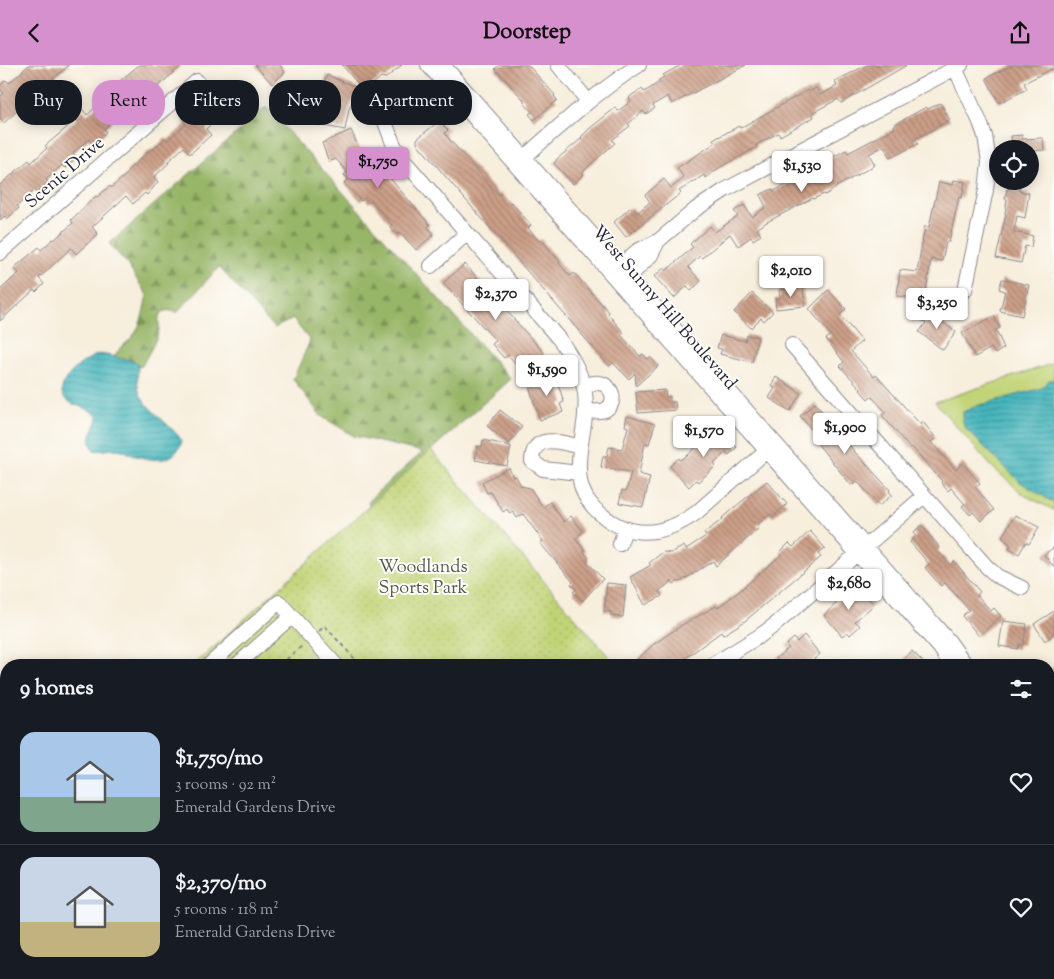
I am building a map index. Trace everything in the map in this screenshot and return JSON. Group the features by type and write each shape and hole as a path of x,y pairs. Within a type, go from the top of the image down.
{"street":[{"name":"West Sunny Hill Boulevard","path":"428,65 520,161 861,549 948,640 958,659"},
{"name":"West Sunny Hill Boulevard","path":"443,65 520,161"},
{"path":"558,65 588,101"},
{"path":"520,161 588,101 612,82 639,65"},
{"path":"615,269 644,246 658,241 696,209 742,180 958,67 985,136 989,162 986,190 965,290"},
{"name":"Scenic Drive","path":"0,253 175,101"},
{"path":"386,125 400,156 562,343 575,364 585,394 585,412 580,447 580,482 591,504 610,521 625,529 639,532 659,531 684,522 771,447"},
{"path":"432,266 467,233"},
{"path":"625,281 651,255 658,241"},
{"path":"792,345 997,576 1022,588"},
{"path":"583,385 600,383 608,387 613,399 610,407 603,411 585,412"},
{"path":"579,473 543,469 532,461 532,451 537,445 555,441 580,447"},
{"path":"722,659 776,624 924,495"},
{"path":"620,544 625,529"},
{"path":"216,659 279,602 331,659"},
{"path":"244,659 292,616"}],"path":[{"path":"316,633 325,626 355,659"},
{"path":"287,659 307,641"}],"green space":[{"path":"266,107 269,110 269,125 282,125 511,379 431,450 441,465 372,512 368,503 373,496 423,452 354,436 321,416 293,379 310,341 293,319 274,328 219,267 178,312 165,311 161,314 158,335 142,366 138,367 138,364 114,357 131,339 139,327 147,295 125,261 109,244 245,125 259,125 259,113"},
{"path":"1054,363 1054,380 1049,380 1042,388 977,406 963,412 965,428 1054,503 1054,510 1024,495 992,467 935,402"},
{"name":"Woodlands Sports Park","path":"431,450 611,659 201,659"}],"water":[{"path":"99,354 135,361 138,364 138,387 140,394 182,441 179,449 174,454 168,458 155,460 132,455 119,449 94,450 90,441 98,418 92,412 68,401 63,395 62,388 70,373 85,361"},
{"path":"1049,380 1054,380 1054,503 1020,482 965,428 963,422 963,412 977,406 1042,388"}],"building":[{"path":"29,65 69,65 52,80 15,80 15,113 4,123 0,118 0,97 4,93 0,86 6,80 9,83"},
{"path":"139,65 182,65 165,80 121,80"},
{"path":"255,65 280,65 285,72 276,80 269,81"},
{"path":"342,65 402,65 386,78 355,80"},
{"path":"499,65 528,65 555,95 557,100 534,120 529,114 532,112 524,103 524,100 495,69"},
{"path":"681,65 746,65 672,104 668,96 653,105 655,108 646,114 643,111 628,124 630,126 612,140 615,143 591,164 573,184 554,163 557,159 615,108 618,111 631,101 629,98 632,95 642,89 644,92 660,82 659,80 664,77 663,75"},
{"path":"867,65 907,65 841,103 838,99 812,113 814,117 780,136 778,133 756,145 757,147 719,168 706,178 704,175 679,191 681,193 626,237 614,222 631,207 637,213 650,202 645,195 664,179 671,188 684,178 677,168 715,143 713,140 739,126 740,128 808,90 809,92 816,88 820,95 837,86 835,81"},
{"path":"1013,65 1054,65 1054,68 1024,83 1027,89 999,103 986,78"},
{"path":"327,75 339,80 325,80"},
{"path":"341,81 351,85 351,104 345,130 319,125 341,125"},
{"path":"940,103 950,120 915,139 918,144 890,158 884,146 869,154 875,165 825,195 813,198 765,223 757,229 761,235 753,240 751,237 738,246 730,234 702,258 700,256 688,267 701,281 691,291 687,286 674,298 654,276 664,268 666,271 693,247 690,244 710,226 715,232 738,216 734,211 744,205 752,217 766,207 760,195 772,189 774,191 793,183 814,172 812,168 846,150 848,153 895,128 894,125 926,107 928,109"},
{"path":"83,110 87,115 92,111 92,125 108,125 104,129 106,132 93,144 89,139 73,153 76,157 65,168 62,165 46,180 48,182 45,186 37,193 35,190 17,206 19,208 7,219 5,216 0,220 0,185 29,160 31,163 47,148 45,146 70,125 82,125"},
{"path":"185,125 210,125 206,129 211,135 190,154 184,147 167,162 169,163 154,177 158,182 147,195 145,193 133,204 126,196 92,227 98,234 76,254 71,248 39,278 44,284 36,292 34,290 0,321 0,290 19,273 14,268 39,247 41,250 54,240 73,223 71,220 96,196 110,186 111,188 151,149 166,138 168,140"},
{"path":"434,125 443,125 448,130 445,133 449,139 499,195 501,193 511,202 531,225 528,228 539,241 541,239 570,276 574,273 609,312 608,314 624,333 621,335 640,356 643,354 648,359 650,357 658,366 636,386 635,373 629,379 613,363 609,366 417,143 417,139"},
{"path":"351,130 360,151 364,148 430,225 428,227 434,234 416,250 400,232 397,235 390,227 392,225 371,201 369,203 365,198 361,201 344,183 348,179 344,175 347,172 336,159 329,162 322,143"},
{"path":"1022,135 1022,139 1043,138 1044,150 1039,150 1039,140 1011,140 1011,136"},
{"path":"954,180 965,182 962,198 959,197 949,242 946,242 942,261 931,259 925,299 897,296 900,270 917,272 925,226 929,227 939,182 953,185"},
{"path":"1007,190 1019,190 1029,193 1025,218 1017,216 1014,232 1033,236 1031,247 1025,246 1021,263 996,258 1006,214 1007,199 1005,199"},
{"path":"465,264 544,353 541,355 547,362 529,378 508,355 504,358 492,344 496,341 443,283"},
{"path":"1002,279 1029,285 1022,316 1000,311 1005,291 999,289"},
{"path":"803,287 805,306 776,309 775,299 780,298 779,290"},
{"path":"828,290 846,309 840,315 862,341 851,351 874,377 876,375 921,425 923,422 936,438 931,442 956,470 962,463 980,483 975,487 994,510 981,521 973,512 970,515 962,506 965,504 951,488 948,491 941,483 942,481 882,415 886,412 871,396 868,399 840,366 844,362 826,339 831,335 809,309"},
{"path":"752,293 773,312 764,321 761,318 751,328 734,312"},
{"path":"930,309 942,319 941,321 956,332 943,350 919,332 926,323 921,320"},
{"path":"994,316 1000,328 996,330 1004,348 995,354 991,348 975,357 962,333"},
{"path":"721,335 745,341 747,335 758,337 752,362 720,354 722,349 717,348"},
{"path":"551,376 554,385 558,384 564,402 560,404 563,412 540,420 528,383"},
{"path":"776,377 801,393 790,411 769,398 775,388 771,386"},
{"path":"665,390 666,397 670,396 670,402 675,402 676,410 638,413 636,392"},
{"path":"815,403 854,451 890,490 892,495 879,506 857,481 851,485 816,442 819,439 800,416"},
{"path":"500,410 522,427 509,444 487,426"},
{"path":"627,416 655,424 649,444 645,443 639,474 650,477 643,507 619,503 622,490 626,491 631,472 601,467 603,456 607,456 609,447 622,449 628,427 625,426"},
{"path":"718,427 737,447 729,455 726,452 714,464 716,466 698,482 696,480 689,487 670,466 679,458 680,460 687,456"},
{"path":"483,440 511,446 507,466 475,460 478,446 482,447"},
{"path":"509,468 513,477 516,476 521,486 530,488 543,507 550,502 564,522 571,516 582,530 582,533 575,539 585,550 588,563 603,579 582,601 573,592 576,589 571,584 573,582 540,543 543,541 523,514 517,518 513,512 510,514 507,509 503,512 491,492 487,493 482,482"},
{"path":"767,481 787,504 773,517 770,514 757,525 759,528 716,566 713,561 680,582 674,584 672,581 659,591 662,596 645,605 630,577 651,565 649,563 663,552 671,553 684,546 686,549 706,536 704,533"},
{"path":"1015,515 1039,527 1029,544 1026,542 1019,554 1009,549 1011,545 1002,537"},
{"path":"921,525 937,544 939,548 937,550 950,565 954,561 980,592 977,595 991,611 994,608 1001,616 979,636 962,616 969,610 945,583 941,586 925,568 929,564 910,542 916,536 913,533"},
{"path":"810,531 825,548 818,554 821,557 745,621 723,635 721,632 684,659 638,659 654,644 682,625 716,606 717,608 737,593 782,554 780,552 789,543 793,547"},
{"path":"1054,547 1054,567 1044,555"},
{"path":"607,583 626,585 623,617 611,616 611,612 604,611"},
{"path":"858,586 874,605 855,621 860,626 850,635 847,632 842,636 824,615 842,598 841,596 848,589 851,592"},
{"path":"1054,611 1054,634 1045,641 1034,624"},
{"path":"1003,621 1027,624 1023,645 1019,644 1018,649 999,646"},
{"path":"804,635 820,654 814,659 777,659 789,648 786,645 794,638 797,642"},
{"path":"912,651 920,659 903,659"}]}
